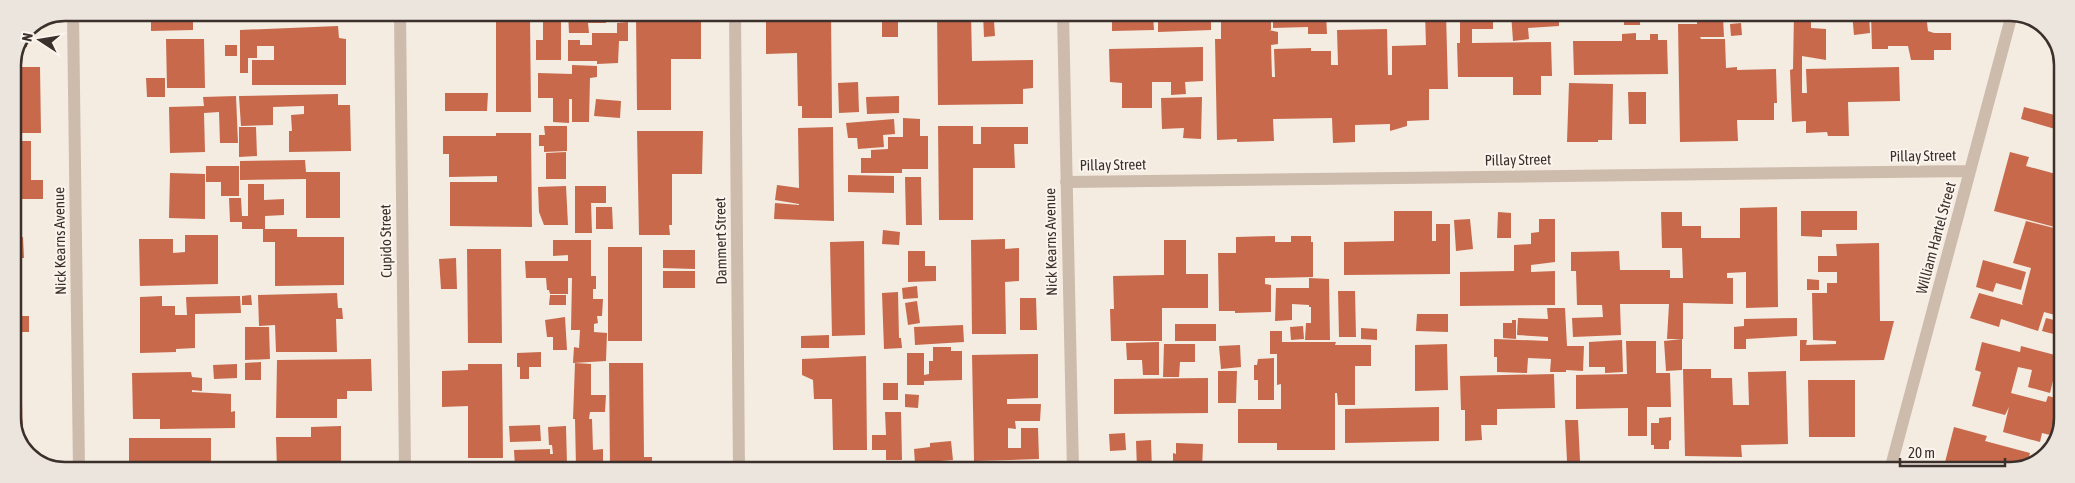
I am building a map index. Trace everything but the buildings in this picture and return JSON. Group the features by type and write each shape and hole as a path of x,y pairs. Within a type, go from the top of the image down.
{"street":[{"name":"Nick Kearns Avenue","path":"73,21 79,462"},
{"name":"Cupido Street","path":"400,21 405,462"},
{"name":"Dammert Street","path":"735,21 739,462"},
{"name":"Nick Kearns Avenue","path":"1063,21 1072,462"},
{"name":"William Hartel Street","path":"1892,462 2010,21"},
{"name":"Pillay Street","path":"1066,182 1970,171"}]}
